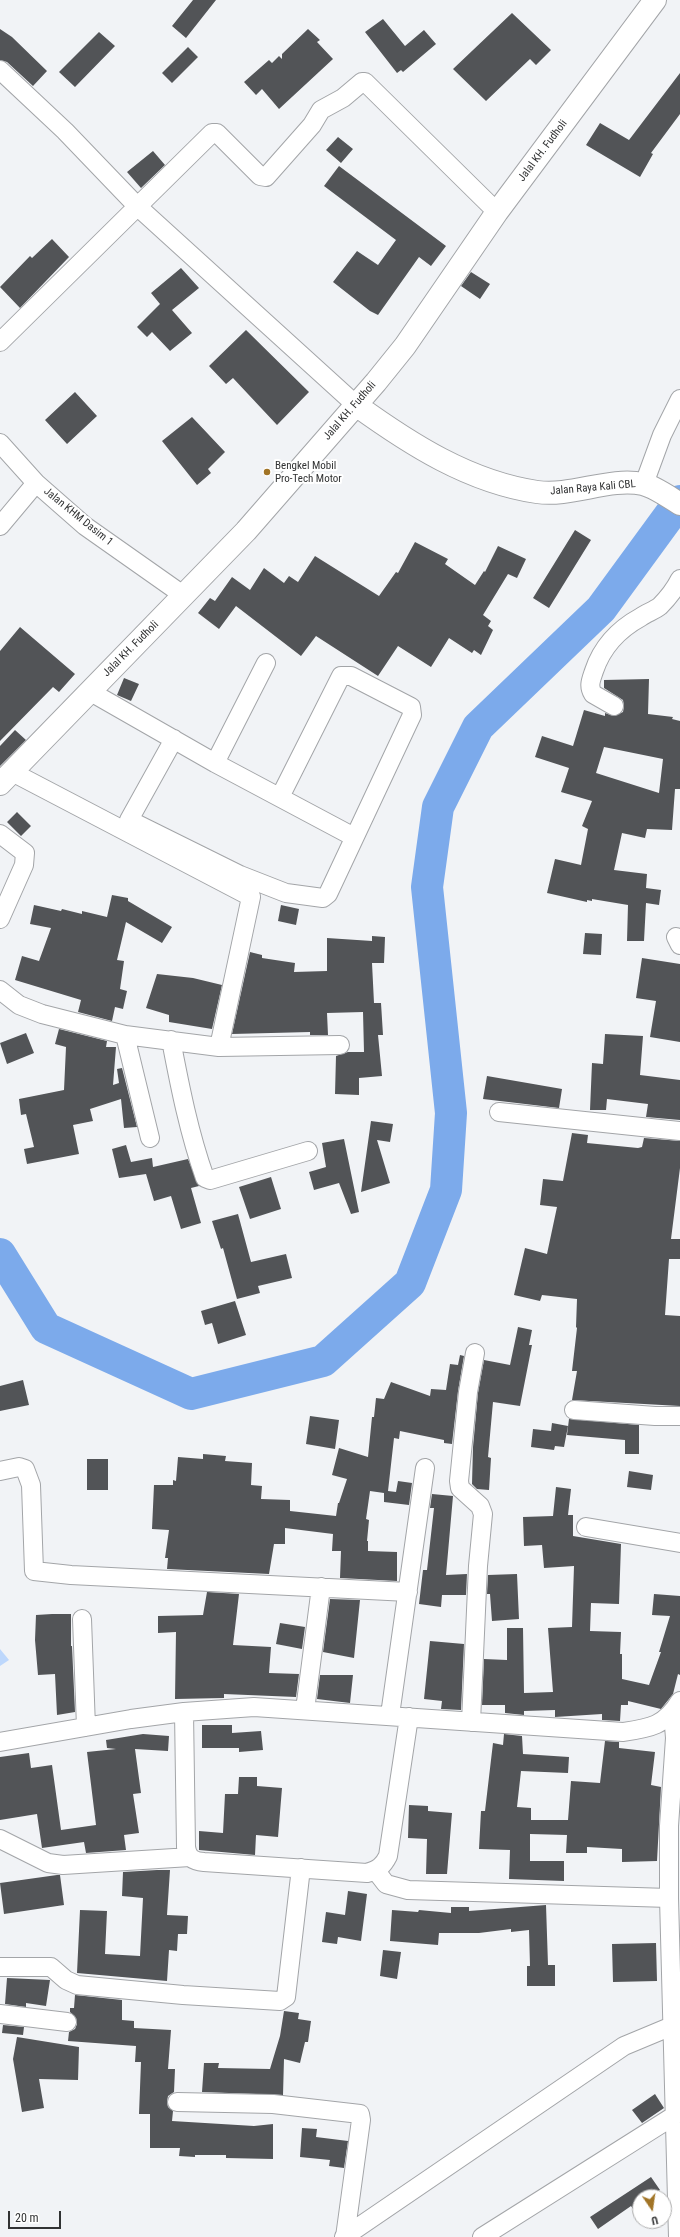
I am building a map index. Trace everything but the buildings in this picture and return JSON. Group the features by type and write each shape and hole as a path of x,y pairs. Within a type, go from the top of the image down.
{"main road":[{"name":"Jalal KH. Fudholi","path":"6,778 246,531 356,405 404,346 497,212 655,0"},
{"name":"Jalan Raya Kali CBL","path":"356,405 423,451 456,467 505,485 538,492 562,492 618,484 647,486 680,504"}],"street":[{"path":"0,70 65,131 137,206 356,405"},
{"path":"0,342 213,132 217,133 260,176 267,177 312,125 321,110 343,98 363,82 497,212"},
{"path":"647,486 662,435 680,399"},
{"name":"Jalan KHM Dasim 1","path":"0,443 36,483 85,526 183,596"},
{"path":"0,526 36,483"},
{"path":"614,706 593,694 591,691 590,685 599,656 610,641 626,627 659,607 674,591 680,579"},
{"path":"215,763 266,663"},
{"path":"174,739 129,820 240,875 286,893 323,898 328,894 412,715 411,707 351,676 341,676 280,797"},
{"path":"89,692 215,763 354,837"},
{"path":"6,778 251,897 219,1047"},
{"path":"0,834 25,853 24,865 0,919"},
{"path":"0,990 19,1005 42,1014 125,1035 219,1047 340,1045"},
{"path":"125,1035 150,1138"},
{"path":"171,1040 195,1151 205,1178 210,1180 308,1151"},
{"path":"500,1112 680,1131"},
{"path":"471,1722 478,1566 483,1514 480,1506 460,1488 459,1481 468,1392 475,1353"},
{"path":"574,1410 655,1416 680,1416"},
{"path":"0,1471 19,1467 25,1469 28,1474 31,1485 34,1571 71,1575 408,1592"},
{"path":"390,1716 426,1468"},
{"path":"586,1527 680,1543"},
{"path":"305,1710 321,1587"},
{"path":"82,1619 86,1727"},
{"path":"0,1742 184,1712 254,1707 623,1732 648,1729 662,1722 676,1707"},
{"path":"676,1707 676,1738 669,1826 669,1898 678,2233"},
{"path":"184,1712 186,1847 190,1857 195,1861 204,1862 367,1873 376,1871 384,1864 388,1856 409,1717"},
{"path":"0,1839 48,1863 63,1866 190,1857"},
{"path":"0,1969 51,1967 66,1980 77,1985 183,1995 280,2001 286,1997 301,1868"},
{"path":"376,1871 386,1884 408,1890 669,1898"},
{"path":"0,2014 67,2022"},
{"path":"345,2237 624,2046 672,2026"},
{"path":"177,2102 273,2104 360,2114 361,2120 345,2237"},
{"path":"482,2237 676,2117"}],"shaded area":[{"path":"0,1649 9,1660 0,1666"}],"waterway":[{"path":"0,1254 46,1328 191,1394 323,1361 410,1283 446,1190 451,1113 427,887 438,807 478,727 601,609 680,501"}],"place":[{"name":"Bengkel Mobil Pro-Tech Motor","path":"267,472"}]}
